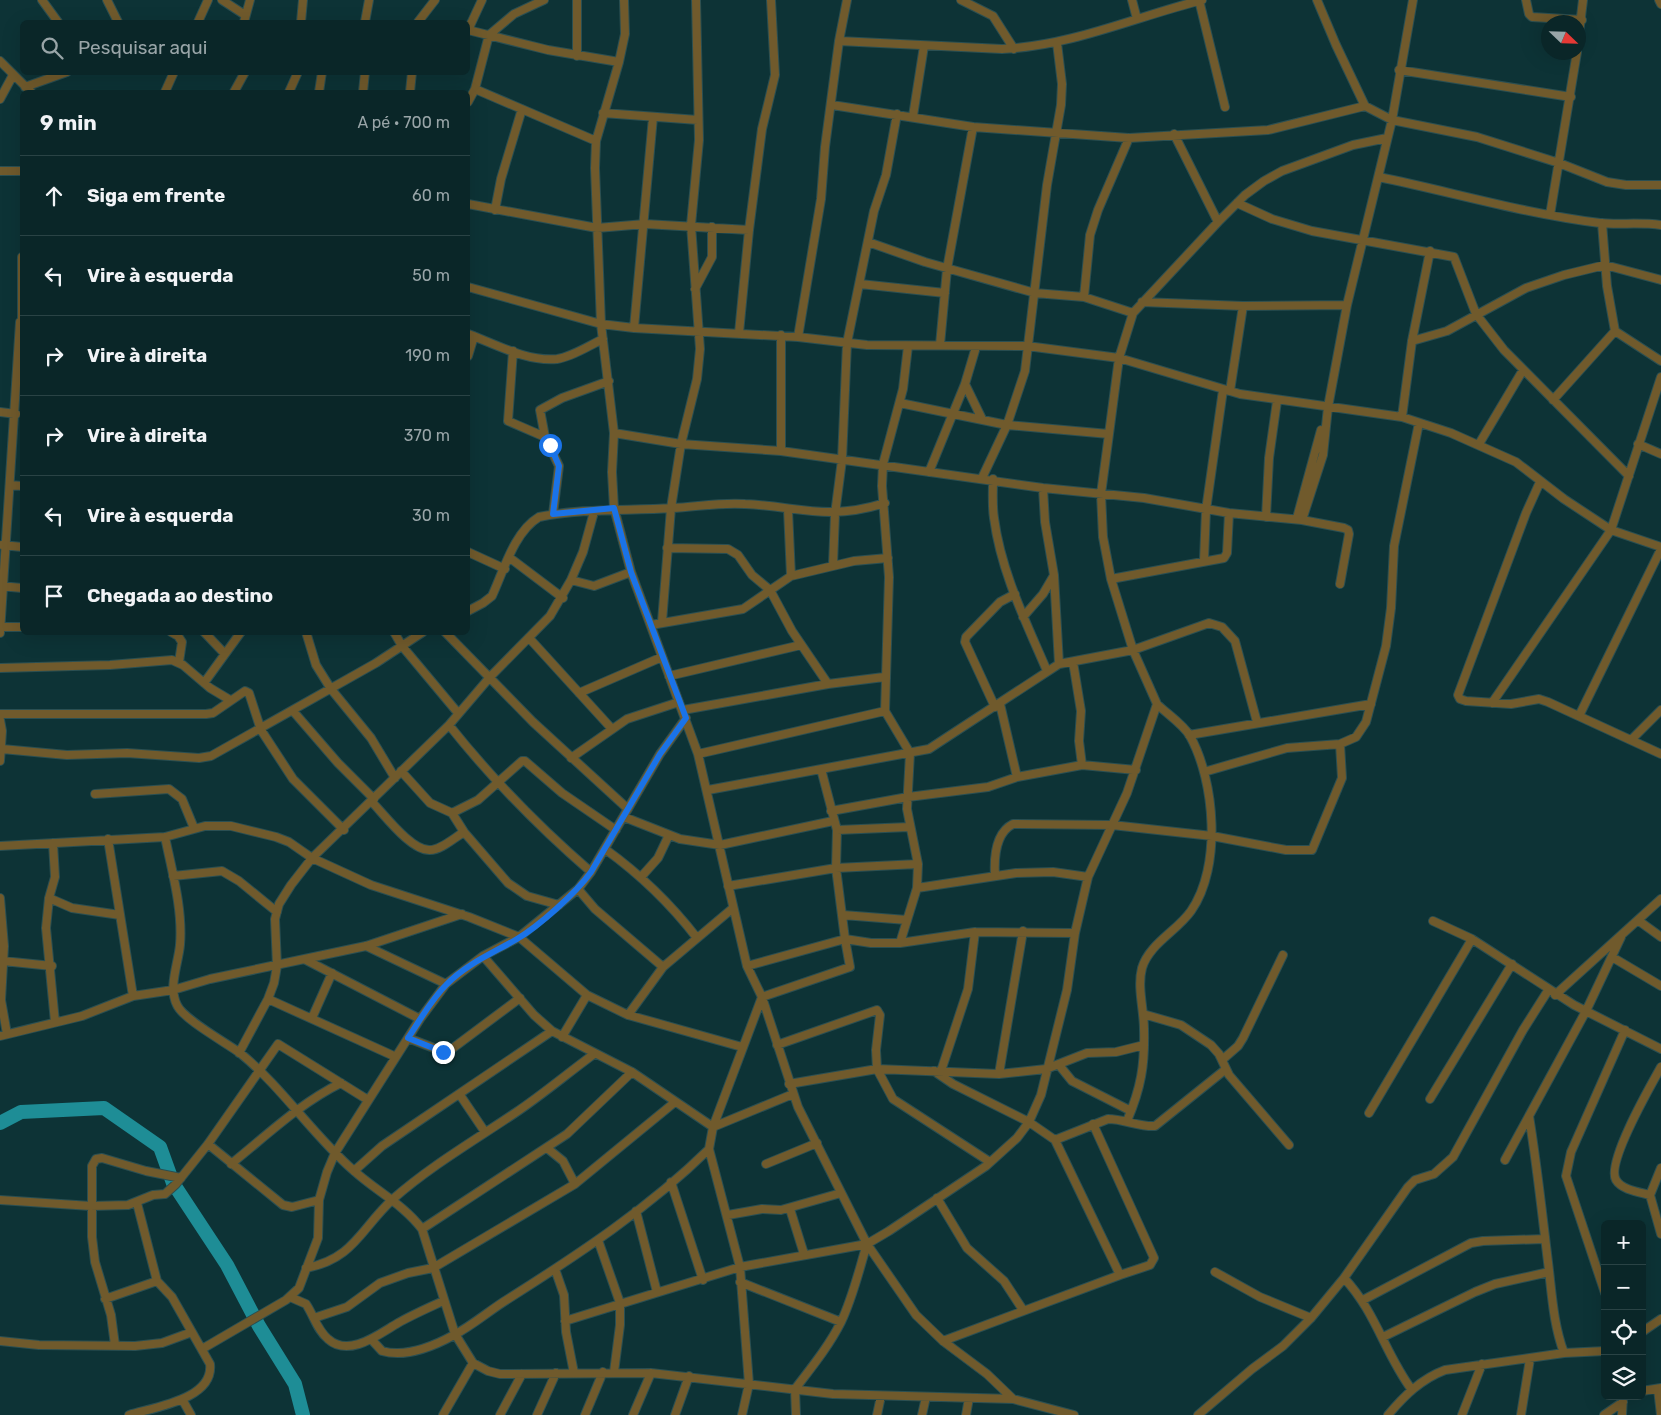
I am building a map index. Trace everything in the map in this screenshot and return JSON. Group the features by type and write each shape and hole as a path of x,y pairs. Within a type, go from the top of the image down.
{"street":[{"path":"42,0 57,20"},
{"path":"106,0 117,20"},
{"path":"199,20 208,0"},
{"path":"222,0 245,19 250,0"},
{"path":"301,20 303,0"},
{"path":"365,20 369,0"},
{"path":"420,20 435,0"},
{"path":"470,26 482,0"},
{"path":"470,98 475,89 489,36 514,14 544,0"},
{"path":"577,0 577,56"},
{"path":"624,0 625,34 619,62 596,141 596,228 603,338 614,433 612,472 614,508 631,572 698,754 748,966 762,997 793,1094 867,1244 916,1315 943,1341 987,1374 1013,1399"},
{"path":"662,622 671,508 682,444 697,379 700,332 691,225 698,120 696,0"},
{"path":"739,333 749,230 762,129 775,75 771,0"},
{"path":"798,337 821,200 825,147 832,106 839,41 847,0"},
{"path":"961,0 993,16 1014,49"},
{"path":"1132,0 1137,19"},
{"path":"839,41 1014,49 1057,43 1200,0 1209,47 1225,107"},
{"path":"1317,0 1336,46 1365,106 1392,120 1478,137 1617,184 1661,185"},
{"path":"1299,520 1323,455 1328,407 1347,304 1392,120 1414,0"},
{"path":"1526,0 1529,14 1532,17 1541,18"},
{"path":"1582,15 1583,0"},
{"path":"1659,0 1660,4"},
{"path":"470,31 577,56 619,62"},
{"path":"982,478 1021,387 1062,84 1057,43"},
{"path":"913,116 924,46"},
{"path":"1550,215 1576,60"},
{"path":"0,61 28,90 60,75"},
{"path":"1400,70 1571,97"},
{"path":"0,99 13,75"},
{"path":"166,90 173,75"},
{"path":"235,90 243,75"},
{"path":"290,90 297,75"},
{"path":"319,90 322,75"},
{"path":"363,90 365,75"},
{"path":"410,90 412,75"},
{"path":"475,89 596,141"},
{"path":"832,106 913,116 973,127 1056,131 1129,138 1268,130 1365,106"},
{"path":"494,210 501,179 522,109"},
{"path":"603,113 698,120"},
{"path":"834,565 835,514 842,460 848,342 874,211 886,175 897,114"},
{"path":"634,328 645,224 653,117"},
{"path":"940,345 947,269 973,127"},
{"path":"1174,134 1218,222"},
{"path":"1084,297 1090,235 1098,210 1129,138"},
{"path":"1127,1121 1143,1076 1143,966 1156,946 1193,909 1209,863 1212,836 1204,772 1189,735 1157,704 1132,650 1111,579 1103,537 1101,494 1119,358 1133,313 1237,203 1264,181 1282,171 1353,145 1387,138"},
{"path":"0,171 20,171"},
{"path":"1379,177 1550,215 1602,223 1624,222 1661,225"},
{"path":"1237,203 1272,219 1312,231 1430,251 1454,257 1476,314 1523,370 1629,476"},
{"path":"470,204 596,228 645,224 691,225 749,230"},
{"path":"1602,223 1604,265 1615,331 1661,362"},
{"path":"695,289 712,257 712,227"},
{"path":"868,242 947,269 1035,293 1084,297 1133,313"},
{"path":"1402,417 1412,340 1430,251"},
{"path":"1412,340 1447,331 1476,314 1543,281 1604,265 1661,280"},
{"path":"860,284 945,293"},
{"path":"470,288 602,324 634,328 739,333 908,346 1027,346 1119,358 1226,391 1277,401 1402,417 1479,444 1516,462 1540,482 1611,530 1661,548 1579,716"},
{"path":"1142,302 1243,306 1347,304"},
{"path":"1204,560 1206,510 1226,391 1243,306"},
{"path":"1552,400 1615,331"},
{"path":"470,335 513,352 558,359 603,338"},
{"path":"781,336 781,451"},
{"path":"0,633 2,545 9,499 20,343"},
{"path":"900,943 917,888 918,864 909,827 910,753 884,711 888,558 885,503 882,486 883,464 900,403 908,346"},
{"path":"929,472 965,384 976,347"},
{"path":"513,352 508,421 545,437"},
{"path":"1479,444 1523,370"},
{"path":"1492,703 1611,530 1661,377"},
{"path":"553,514 559,466 545,437 540,413 542,408 609,381"},
{"path":"965,384 982,419"},
{"path":"1266,517 1270,458 1277,401"},
{"path":"900,403 1006,424 1108,434"},
{"path":"0,412 16,414"},
{"path":"1204,772 1287,748 1340,744 1350,740 1361,731 1369,715 1386,646 1392,608 1394,546 1419,422"},
{"path":"614,433 682,444 781,451 992,479 1043,488 1144,498 1229,514 1299,520 1348,530 1340,584"},
{"path":"1638,444 1661,454"},
{"path":"992,479 994,518 1014,594 1047,671"},
{"path":"1540,482 1522,522 1459,690 1460,700 1522,704 1538,699 1632,739 1661,754"},
{"path":"10,486 20,486"},
{"path":"1043,488 1045,522 1054,575 1059,664"},
{"path":"0,498 9,499"},
{"path":"470,609 492,596 521,532 529,523 539,517 553,514 594,512 614,508 671,508 745,504 835,514 858,512 885,503"},
{"path":"788,510 791,576"},
{"path":"239,1053 268,999 277,966 275,919 279,904 291,885 312,858 344,830 449,725 490,677 530,639 563,598 583,552 594,512"},
{"path":"1111,579 1204,560 1224,558 1226,556 1229,514"},
{"path":"2,545 20,547"},
{"path":"667,548 728,549 734,551 752,575 770,590 801,645 828,684"},
{"path":"470,553 505,569"},
{"path":"510,558 563,598"},
{"path":"650,625 743,608 791,576 834,565 888,558"},
{"path":"571,580 594,586 631,572"},
{"path":"1023,617 1044,594 1054,575"},
{"path":"1,586 20,588"},
{"path":"1014,594 1000,602 966,637 965,642 997,705 1018,777"},
{"path":"708,790 753,780 929,749 1059,664 1132,650 1209,623 1222,628 1231,636 1239,650 1258,722"},
{"path":"0,627 20,628"},
{"path":"176,635 182,642 179,662"},
{"path":"207,635 226,654"},
{"path":"204,683 239,635"},
{"path":"307,635 316,665 331,690 371,738 394,778"},
{"path":"396,635 402,646 458,713"},
{"path":"2,749 68,755 127,752 199,758 223,752 228,746 261,730 331,690 418,635"},
{"path":"448,635 571,758 628,809"},
{"path":"530,639 612,729"},
{"path":"669,676 801,645"},
{"path":"579,693 662,657"},
{"path":"0,668 110,665 172,660 179,662 204,683 230,700"},
{"path":"1074,662 1081,711 1079,742 1082,765"},
{"path":"682,710 828,684 884,677"},
{"path":"0,714 206,714 213,713 241,692 250,693 261,730 297,783 344,830"},
{"path":"571,758 627,719 679,702"},
{"path":"566,1320 740,1268 804,1254 867,1244 889,1232 990,1162 1017,1138 1029,1122 1041,1095 1067,990 1075,933 1088,877 1136,770 1157,704"},
{"path":"1189,735 1372,704"},
{"path":"1632,739 1661,710"},
{"path":"293,711 410,842 419,848 437,849 464,832"},
{"path":"698,754 884,711"},
{"path":"202,1348 290,1297 299,1288 318,1238 319,1200 326,1172 368,1100 420,1019 446,984 483,956 519,938 578,889 605,849 660,754 686,718"},
{"path":"0,720 2,749 0,761"},
{"path":"449,725 476,758 536,824 591,872"},
{"path":"995,876 994,852 1010,825 1112,825 1212,836 1286,850 1312,850 1342,778 1340,744"},
{"path":"452,813 478,800 522,761 525,761 562,793 616,830"},
{"path":"831,811 908,797 988,787 1018,777 1082,765 1136,770"},
{"path":"742,1415 749,1384 740,1268 728,1215 709,1149 713,1128 762,997 850,967 836,868 837,830 833,821 821,769"},
{"path":"401,771 430,803 452,813 464,832 508,883 527,896 559,905"},
{"path":"96,794 169,789 175,792 186,806 194,828"},
{"path":"624,817 669,836 720,845 833,821"},
{"path":"0,846 166,837 194,828 231,826 276,837 289,842 312,858 371,885 462,914 519,938 587,995 628,1015 742,1047"},
{"path":"837,830 909,827"},
{"path":"642,877 658,858 669,836"},
{"path":"166,837 173,876 180,940 173,990 176,1004 184,1014 239,1053 260,1071 296,1112 354,1171 393,1199 413,1217 422,1229 443,1301 455,1334 473,1364 500,1374 651,1373 833,1394 1013,1399 1074,1415"},
{"path":"108,839 133,996"},
{"path":"53,844 55,877 49,898 46,928 52,966 55,1022"},
{"path":"605,849 642,877 673,907 697,938"},
{"path":"728,886 836,868 918,864"},
{"path":"173,876 222,871 239,881 277,912"},
{"path":"917,888 995,876 1053,872 1088,877"},
{"path":"578,889 595,908 664,967"},
{"path":"0,898 3,961 1,1000 4,1036 82,1016 133,996 173,990 210,979 366,946 462,914"},
{"path":"49,898 72,908 120,915"},
{"path":"1198,1415 1252,1369 1283,1346 1311,1318 1344,1278 1408,1187 1415,1180 1434,1174 1453,1156 1523,1030 1552,992 1639,921 1661,899"},
{"path":"628,1015 664,967 733,908"},
{"path":"843,915 906,920"},
{"path":"1433,920 1472,939 1552,992 1661,1049"},
{"path":"1639,921 1661,937"},
{"path":"999,1074 1023,931"},
{"path":"748,966 845,939 871,943 900,943 975,932 1075,933"},
{"path":"938,1071 968,990 975,932"},
{"path":"1505,1160 1586,1011 1621,936"},
{"path":"1369,1113 1472,939"},
{"path":"366,946 446,984"},
{"path":"1222,1060 1244,1038 1283,955"},
{"path":"483,956 552,1031 632,1072 713,1128"},
{"path":"1612,957 1659,984 1661,975"},
{"path":"306,960 420,1019"},
{"path":"3,961 52,966"},
{"path":"1430,1098 1512,964"},
{"path":"312,1018 332,973"},
{"path":"562,1037 587,995"},
{"path":"408,1038 438,1050 449,1051 520,998"},
{"path":"268,999 396,1057"},
{"path":"777,1045 874,1009 880,1015 876,1050 877,1069 887,1089 899,1105 990,1162"},
{"path":"1143,1014 1181,1025 1211,1045 1226,1069 1289,1145"},
{"path":"1601,1282 1566,1176 1566,1170 1571,1152 1625,1030"},
{"path":"354,1171 382,1146 552,1031"},
{"path":"0,1200 91,1206 137,1203 148,1196 165,1194 181,1178 208,1144 278,1044 368,1100"},
{"path":"789,1084 877,1069 999,1074 1046,1069 1087,1053 1116,1052 1144,1046"},
{"path":"306,1268 324,1265 335,1260 358,1240 393,1199 485,1132 517,1112 594,1054"},
{"path":"1059,1065 1072,1081 1131,1111"},
{"path":"1650,1195 1621,1185 1615,1178 1614,1172 1621,1147 1661,1067"},
{"path":"1055,1140 1108,1119 1155,1126 1226,1069"},
{"path":"938,1071 953,1084 1029,1122 1055,1140 1120,1275"},
{"path":"422,1229 567,1134 632,1072"},
{"path":"231,1164 296,1112 325,1091 341,1083"},
{"path":"713,1128 793,1094"},
{"path":"460,1095 485,1132"},
{"path":"314,1318 347,1307 380,1283 408,1273 433,1268 575,1184 675,1102"},
{"path":"1529,1116 1550,1272 1552,1305 1557,1334 1564,1353"},
{"path":"943,1341 1023,1310 1150,1265 1154,1258 1093,1124"},
{"path":"766,1164 817,1143"},
{"path":"208,1144 283,1204 292,1206 319,1200"},
{"path":"547,1148 563,1161 575,1184"},
{"path":"372,1339 382,1351 403,1353 421,1349 455,1334 598,1240 636,1211 709,1149"},
{"path":"115,1345 111,1315 95,1262 91,1206 92,1166 96,1159 121,1162 146,1171 181,1178"},
{"path":"1661,1168 1650,1195 1661,1234"},
{"path":"671,1182 703,1280"},
{"path":"728,1215 762,1209 790,1209 841,1193"},
{"path":"937,1198 967,1248 1004,1282 1023,1310"},
{"path":"129,1415 152,1411 182,1399 205,1385 211,1372 210,1364 202,1348 172,1297 157,1281 137,1203"},
{"path":"790,1209 804,1254"},
{"path":"636,1211 657,1292"},
{"path":"1363,1300 1471,1243 1545,1239"},
{"path":"598,1240 620,1303 620,1325 614,1372"},
{"path":"796,1415 794,1389 814,1364 841,1322 857,1280 867,1244"},
{"path":"555,1269 564,1295 574,1373"},
{"path":"1215,1272 1260,1297 1311,1318"},
{"path":"1384,1337 1495,1284 1550,1272"},
{"path":"1344,1278 1363,1300 1384,1337 1400,1375 1412,1390"},
{"path":"105,1299 157,1281"},
{"path":"740,1282 841,1322"},
{"path":"290,1297 306,1304 316,1325 328,1340 344,1347 372,1339 443,1301"},
{"path":"1646,1329 1661,1319"},
{"path":"0,1341 39,1345 135,1346 162,1343 192,1332"},
{"path":"1388,1415 1412,1390 1429,1376 1437,1373 1482,1364 1564,1353 1601,1351"},
{"path":"1521,1415 1530,1359"},
{"path":"443,1415 473,1364"},
{"path":"1462,1415 1482,1364"},
{"path":"585,1415 604,1372"},
{"path":"537,1415 556,1373"},
{"path":"632,1415 651,1373"},
{"path":"500,1415 522,1374"},
{"path":"675,1415 689,1376"},
{"path":"1646,1390 1660,1388 1661,1415"},
{"path":"877,1415 880,1396"},
{"path":"922,1415 926,1397"},
{"path":"966,1415 969,1398"},
{"path":"182,1399 191,1415"},
{"path":"1604,1415 1622,1400"},
{"path":"1622,1415 1623,1400"}],"waterway":[{"path":"0,1123 21,1112 104,1108 160,1147 173,1183 227,1265 259,1326 295,1384 303,1415"}],"route":[{"path":"443,1052 408,1038 420,1019 446,984 483,956 519,938 578,889 605,849 660,754 686,718 631,572 614,508 594,512 553,514 559,466 550,445"}]}
